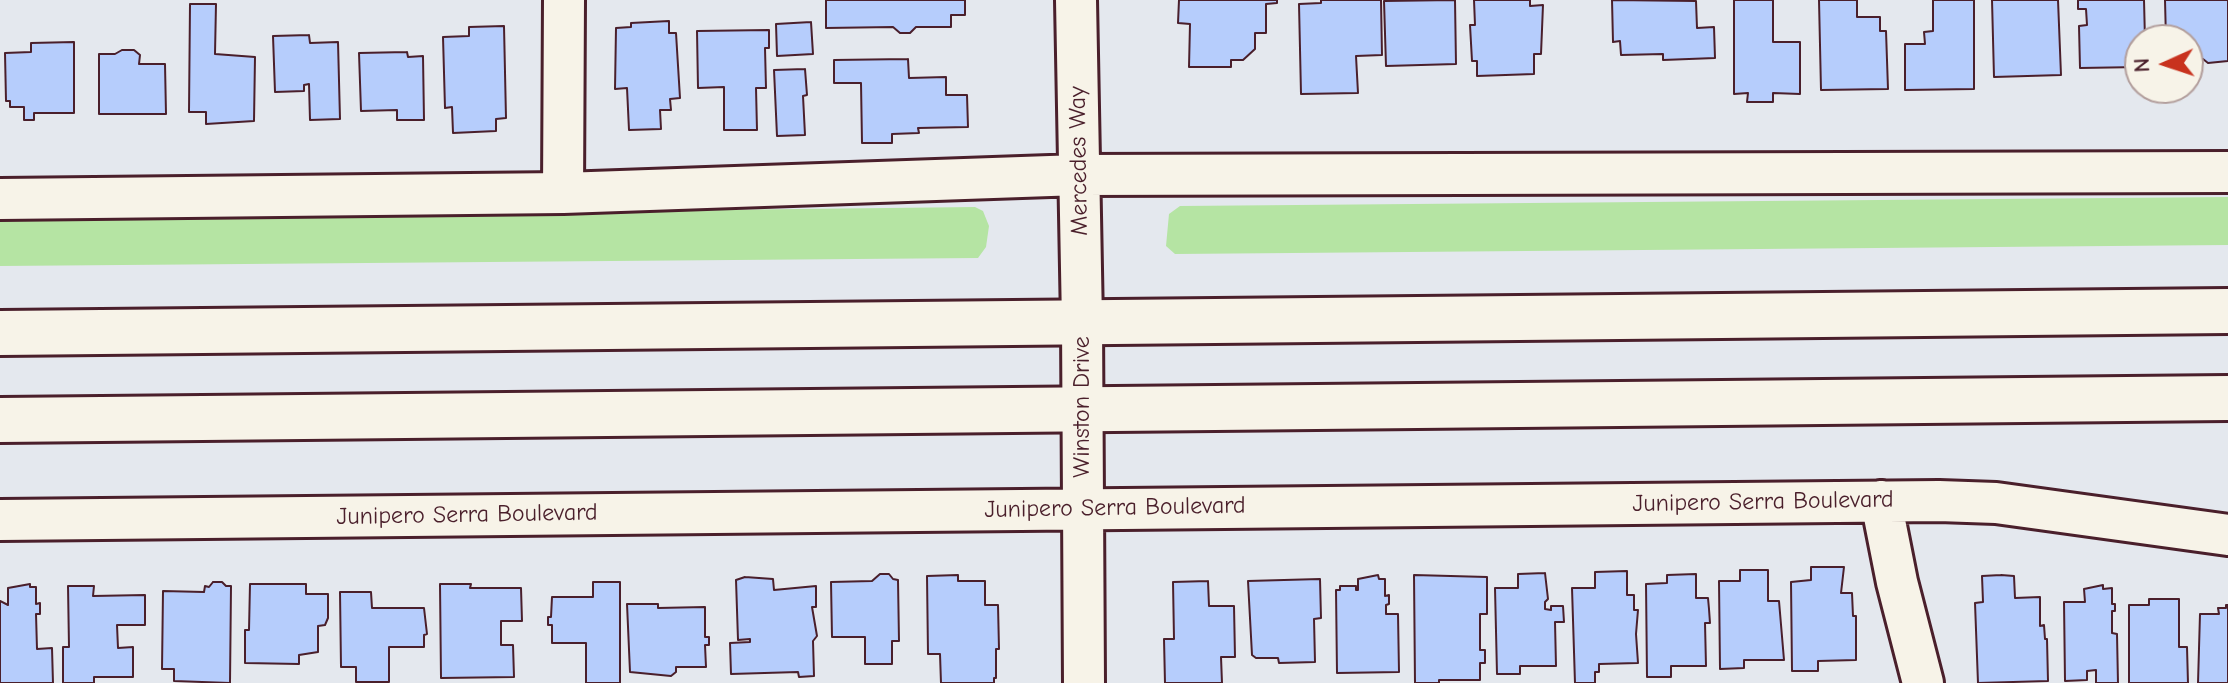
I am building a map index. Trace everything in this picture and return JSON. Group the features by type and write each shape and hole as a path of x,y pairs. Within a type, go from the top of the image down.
{"main road":[{"path":"0,333 2228,311"},
{"path":"0,420 2228,398"}],"street":[{"path":"563,193 564,0"},
{"name":"Mercedes Way","path":"1076,0 1082,322"},
{"path":"0,199 563,193 1079,175 2228,172"},
{"name":"Winston Drive","path":"1082,322 1084,683"},
{"path":"1881,501 1897,582 1923,683"},
{"name":"Junipero Serra Boulevard","path":"0,520 1881,501 1996,503 2228,535"}],"green space":[{"path":"2228,197 2228,245 1175,254 1166,246 1169,214 1180,206"},
{"path":"975,207 983,211 989,226 986,247 978,258 0,266 0,218"}],"building":[{"path":"826,0 965,0 965,15 951,15 951,27 916,27 910,33 900,33 893,27 826,28"},
{"path":"1179,0 1277,0 1277,3 1266,4 1266,33 1255,33 1255,49 1243,60 1231,60 1231,67 1189,67 1190,24 1178,23"},
{"path":"1321,0 1381,0 1382,55 1356,56 1358,93 1301,94 1299,4 1321,3"},
{"path":"1455,0 1456,64 1386,66 1384,1"},
{"path":"1474,0 1530,0 1530,6 1543,5 1541,54 1534,54 1534,74 1477,76 1477,61 1472,61 1470,25 1475,25"},
{"path":"1612,0 1696,1 1697,28 1714,27 1715,58 1663,60 1663,54 1621,55 1620,41 1613,42"},
{"path":"1734,0 1773,0 1773,42 1800,42 1800,94 1773,93 1773,102 1747,102 1748,93 1734,94"},
{"path":"1819,0 1857,0 1857,17 1880,17 1880,31 1886,31 1888,89 1821,90"},
{"path":"1933,0 1974,0 1974,89 1905,90 1905,44 1925,44 1924,32 1933,31"},
{"path":"1992,0 2058,0 2061,75 1994,77"},
{"path":"2078,0 2144,0 2145,24 2124,24 2124,67 2080,68 2079,26 2087,25 2086,9 2078,9"},
{"path":"2165,0 2228,0 2228,61 2208,63 2204,60 2204,24 2166,24"},
{"path":"190,4 216,4 215,54 255,57 254,121 206,124 206,112 189,112"},
{"path":"669,21 669,33 676,33 680,98 670,99 671,110 660,110 661,129 629,130 627,88 615,89 616,28 631,27 631,23"},
{"path":"811,22 813,54 777,56 776,24"},
{"path":"504,26 506,118 496,119 496,131 453,133 452,107 445,108 443,37 469,36 469,27"},
{"path":"769,30 769,48 765,48 766,88 756,88 757,130 724,130 724,87 698,88 697,31"},
{"path":"309,35 310,43 338,42 340,119 310,120 309,84 304,85 304,91 275,92 273,36"},
{"path":"74,42 74,113 34,113 34,120 24,120 24,107 10,107 10,101 6,101 5,53 31,52 31,43"},
{"path":"122,50 134,50 140,55 139,64 165,64 166,114 99,114 99,54 115,54"},
{"path":"407,52 408,57 423,56 424,120 397,120 397,110 361,111 359,53"},
{"path":"908,59 909,78 946,77 946,95 967,95 968,127 918,128 919,133 892,134 892,143 862,143 861,83 834,83 834,60"},
{"path":"805,69 805,135 777,136 774,70"},
{"path":"1811,567 1844,567 1841,593 1852,593 1853,616 1856,616 1856,660 1818,661 1818,671 1792,671 1791,582 1811,580"},
{"path":"1740,570 1768,570 1768,601 1779,601 1784,660 1744,660 1744,668 1720,669 1719,581 1740,581"},
{"path":"1627,571 1627,595 1634,595 1634,610 1638,610 1638,663 1599,664 1595,683 1575,683 1572,588 1595,588 1595,572"},
{"path":"1545,573 1548,599 1545,609 1563,606 1564,622 1555,622 1556,666 1520,666 1520,674 1497,674 1495,588 1518,588 1518,574"},
{"path":"880,574 889,574 898,580 899,641 892,641 892,664 865,664 865,637 832,637 831,582 872,581"},
{"path":"1696,574 1696,598 1708,598 1710,623 1705,623 1706,666 1671,666 1671,677 1647,677 1646,584 1667,583 1667,575"},
{"path":"958,575 958,581 985,581 985,605 998,605 999,649 996,649 994,683 941,683 940,654 928,654 927,576"},
{"path":"1378,575 1379,579 1385,579 1385,596 1389,595 1386,614 1398,614 1399,672 1337,673 1336,590 1340,590 1340,586 1356,586 1358,590 1358,579"},
{"path":"1414,575 1487,577 1487,614 1480,614 1480,650 1485,650 1485,663 1480,663 1480,680 1415,683"},
{"path":"1982,576 2014,576 2015,598 2040,597 2040,626 2044,625 2047,639 2048,681 1978,683 1975,603 1983,602"},
{"path":"745,577 773,579 774,590 816,586 816,607 812,607 817,636 813,641 814,676 799,677 798,672 731,674 730,643 750,642 750,639 738,640 736,580"},
{"path":"1320,579 1321,618 1314,619 1315,662 1279,663 1278,658 1256,658 1252,655 1248,581"},
{"path":"1208,581 1209,606 1234,606 1235,657 1221,657 1222,683 1165,683 1164,639 1174,639 1173,582"},
{"path":"213,582 231,586 230,683 174,681 174,669 162,669 163,591 204,592 205,586 209,587"},
{"path":"593,582 620,582 620,683 586,683 586,643 552,643 552,625 548,625 548,617 551,617 552,597 593,597"},
{"path":"30,584 30,587 36,587 36,604 40,603 40,614 36,614 37,649 52,648 53,683 0,683 0,601 8,605 8,588"},
{"path":"250,584 306,584 306,594 328,594 328,618 325,625 318,626 318,652 299,655 299,664 245,663"},
{"path":"440,584 471,584 470,588 521,588 522,621 501,621 501,645 513,645 514,677 441,678"},
{"path":"2103,585 2103,589 2112,588 2112,604 2115,604 2112,633 2117,634 2118,683 2096,683 2096,670 2087,671 2087,680 2065,681 2064,602 2085,602 2084,589"},
{"path":"68,586 94,586 93,596 145,595 145,625 117,625 118,648 133,647 133,677 94,677 94,683 63,683 63,647 69,647"},
{"path":"340,592 371,592 372,608 424,608 427,634 424,635 424,647 389,647 389,682 356,682 356,667 341,667"},
{"path":"2149,599 2179,599 2179,647 2187,647 2188,683 2129,683 2129,605 2149,605"},
{"path":"627,604 658,604 658,608 705,607 705,637 709,637 709,645 705,645 706,667 676,667 676,672 671,676 630,672"},
{"path":"2226,605 2228,683 2198,683 2200,614 2219,614 2218,608 2226,608"}]}
